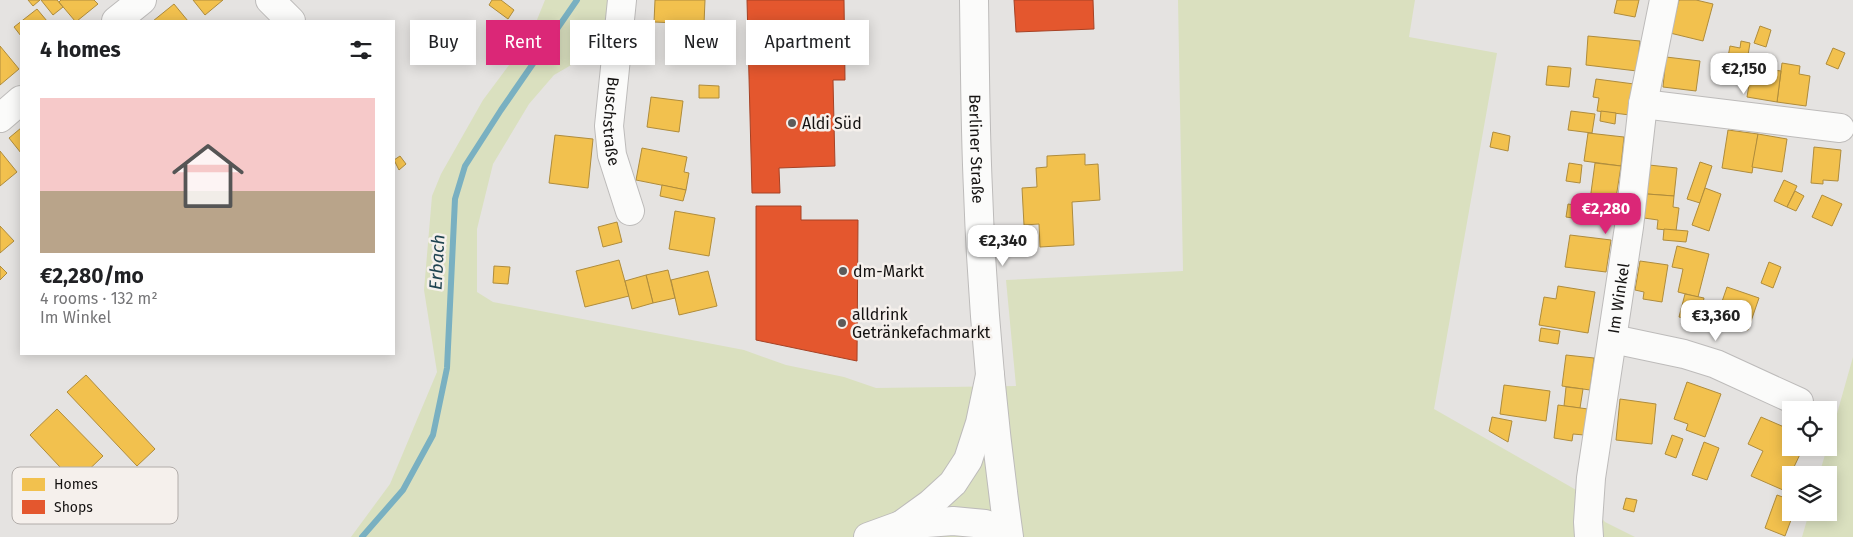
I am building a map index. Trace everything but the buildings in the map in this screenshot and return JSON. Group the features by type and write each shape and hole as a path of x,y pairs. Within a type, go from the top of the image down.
{"street":[{"path":"117,20 142,0"},
{"path":"270,0 290,20"},
{"name":"Buschstraße","path":"622,0 609,126 612,155 630,211"},
{"name":"Berliner Straße","path":"974,0 978,189 990,375 1008,536"},
{"name":"Im Winkel","path":"1589,537 1588,522 1591,478 1629,227 1643,104 1664,0"},
{"path":"0,118 20,101"},
{"path":"1643,104 1840,128"},
{"path":"1613,339 1684,354 1716,364 1797,401"},
{"path":"901,525 930,504 952,483 968,460 980,423 990,375"},
{"path":"868,537 901,525 953,521 985,524 1008,536"}],"green space":[{"path":"545,0 608,0 607,20 570,20 571,65 554,75 529,104 493,164 477,229 477,292 493,302 744,350 786,365 844,377 876,388 1016,386 1006,280 1183,271 1178,0 1415,0 1409,37 1497,53 1434,409 1578,491 1605,522 1635,537 351,537 390,484 437,372 424,290 432,196 441,174 483,100 509,65 560,65 560,20 537,20"},
{"path":"1853,357 1853,537 1802,537 1807,521 1837,521 1837,466 1822,466 1825,456 1837,456 1837,414"}],"waterway":[{"name":"Erbach","path":"362,537 403,490 433,435 447,368 455,199 465,166 577,0"}],"place":[{"name":"Aldi Süd","path":"792,123"},
{"name":"dm-Markt","path":"843,271"},
{"name":"alldrink Getränkefachmarkt","path":"842,323"}]}
